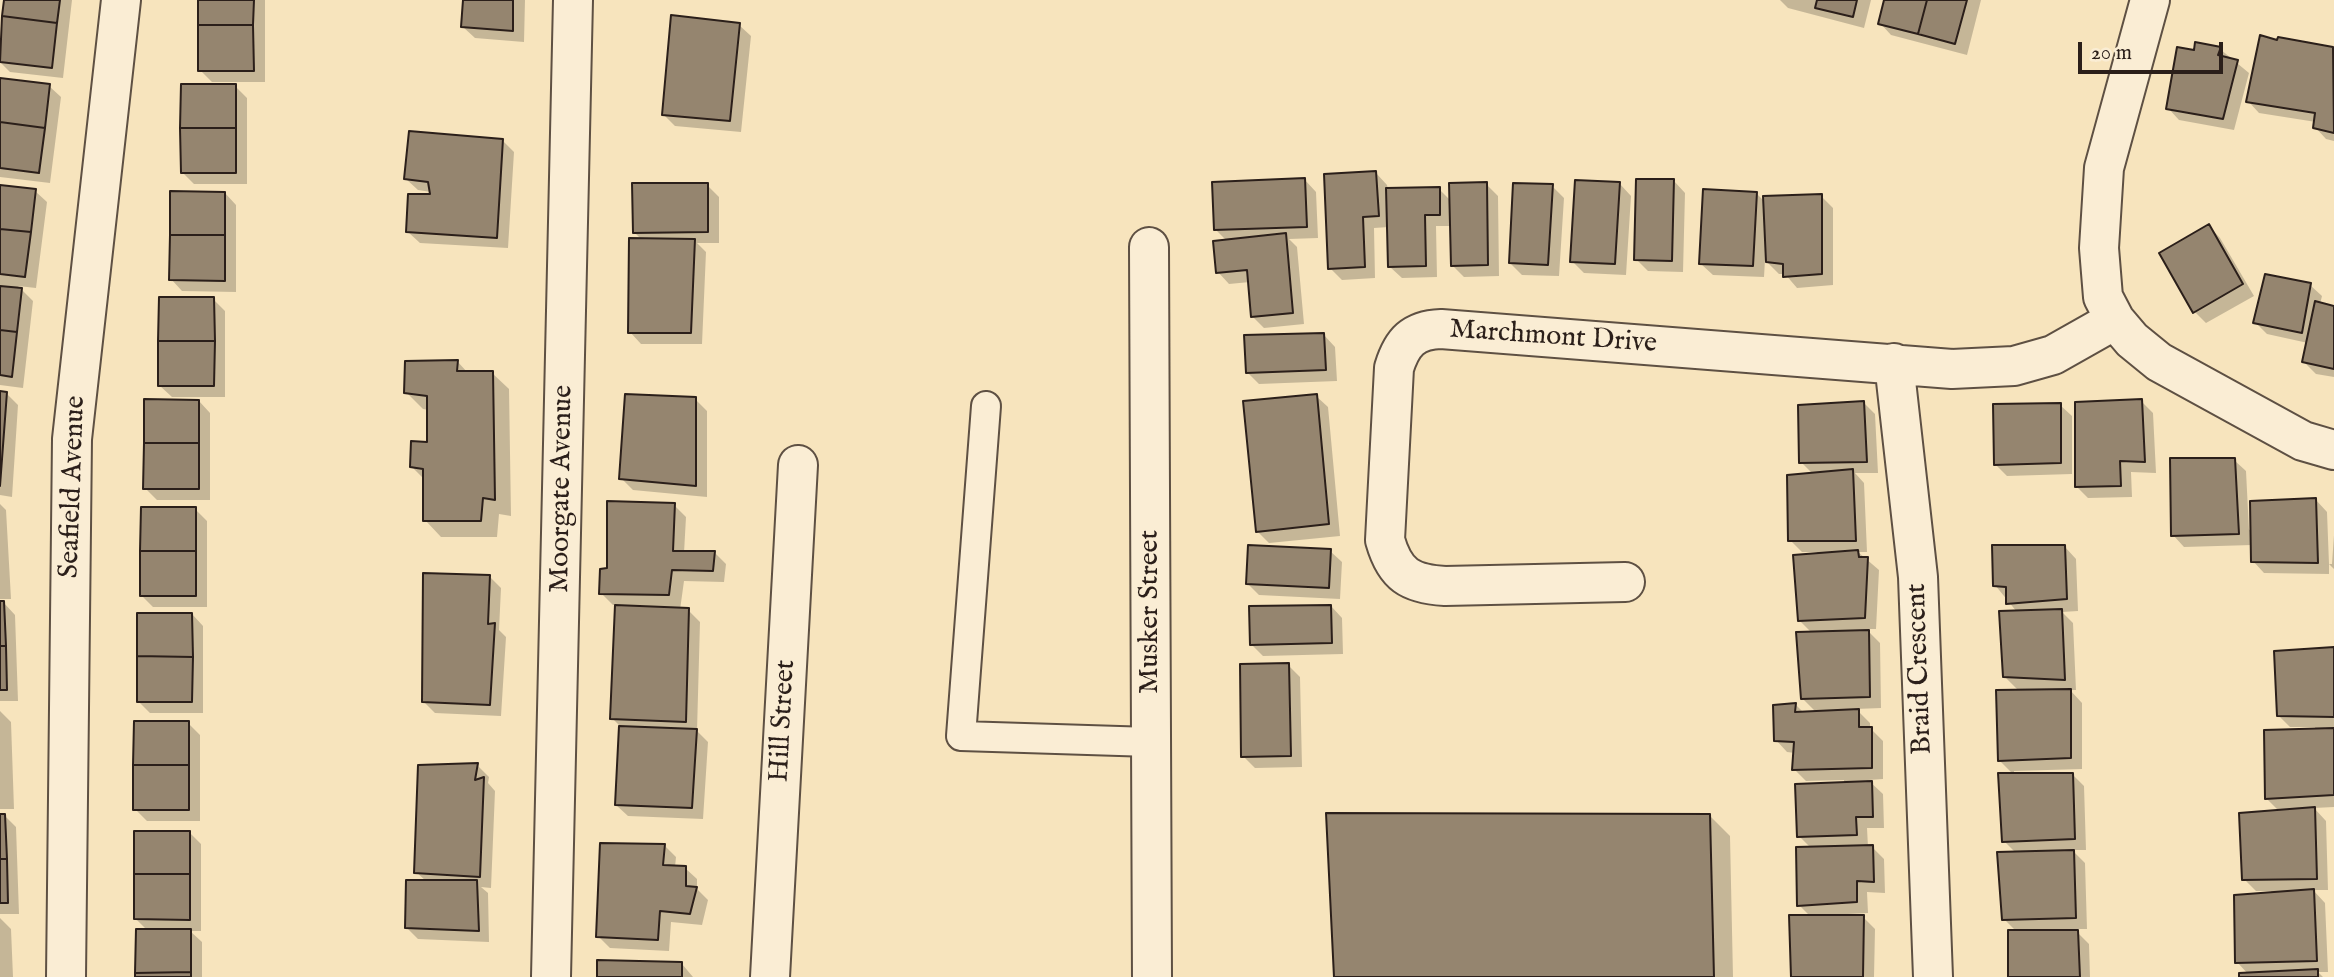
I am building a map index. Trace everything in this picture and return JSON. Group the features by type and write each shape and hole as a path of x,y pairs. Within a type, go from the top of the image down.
{"street":[{"name":"Seafield Avenue","path":"66,977 72,439 121,0"},
{"name":"Moorgate Avenue","path":"551,977 573,0"},
{"path":"2150,0 2104,168 2099,270 2103,297 2115,320 2132,340 2159,362 2303,441 2334,450"},
{"name":"Musker Street","path":"1149,247 1152,977"},
{"name":"Marchmont Drive","path":"1625,582 1445,586 1423,585 1400,572 1390,558 1385,540 1394,368 1400,348 1409,339 1425,330 1441,329 1952,369 2014,366 2053,355 2115,320"},
{"name":"Braid Crescent","path":"1894,363 1918,578 1933,977"},
{"name":"Hill Street","path":"771,977 798,465"}],"lane":[{"path":"986,406 961,736 1151,742"}],"building":[{"path":"4,0 60,0 57,23 2,16"},
{"path":"198,0 254,0 253,25 198,25"},
{"path":"463,0 513,0 513,31 461,27"},
{"path":"1817,0 1857,0 1853,17 1815,8"},
{"path":"1884,0 1927,0 1918,34 1878,24"},
{"path":"1927,0 1967,0 1955,44 1918,34"},
{"path":"671,15 740,23 730,121 662,115"},
{"path":"2,16 57,23 52,68 0,62"},
{"path":"198,25 253,25 254,71 198,71"},
{"path":"2260,35 2277,40 2278,37 2333,47 2334,133 2313,128 2315,113 2246,102"},
{"path":"2195,42 2221,47 2218,55 2238,60 2223,119 2166,109 2177,47 2194,50"},
{"path":"0,78 50,84 45,128 0,122"},
{"path":"181,84 236,84 236,128 180,128"},
{"path":"0,122 45,128 39,173 0,168"},
{"path":"180,128 236,128 236,173 181,173"},
{"path":"409,131 503,139 497,238 406,232 408,194 430,194 428,182 404,179"},
{"path":"1376,171 1379,216 1363,217 1365,267 1328,269 1324,174"},
{"path":"1305,178 1307,227 1214,230 1212,182"},
{"path":"1636,179 1674,179 1672,261 1634,260"},
{"path":"1575,180 1620,182 1615,264 1570,262"},
{"path":"1487,182 1488,265 1451,266 1449,183"},
{"path":"632,183 708,183 708,232 633,233"},
{"path":"1513,183 1553,184 1548,265 1509,263"},
{"path":"0,185 36,189 31,232 0,229"},
{"path":"1440,187 1440,215 1425,215 1426,266 1388,267 1386,188"},
{"path":"1703,189 1757,192 1753,266 1699,264"},
{"path":"170,191 225,192 225,235 170,235"},
{"path":"1822,194 1822,274 1783,277 1783,264 1766,262 1763,196"},
{"path":"2209,224 2243,284 2193,313 2159,253"},
{"path":"0,229 31,232 25,277 0,274"},
{"path":"1286,233 1293,313 1251,317 1247,270 1216,273 1213,241"},
{"path":"170,235 225,235 225,281 169,280"},
{"path":"629,238 695,239 691,333 628,333"},
{"path":"2265,274 2311,283 2302,333 2253,323"},
{"path":"0,286 22,288 17,332 0,330"},
{"path":"159,297 214,297 215,341 158,341"},
{"path":"2315,301 2334,306 2334,369 2302,362"},
{"path":"0,330 17,332 12,377 0,375"},
{"path":"1324,333 1326,370 1246,373 1244,335"},
{"path":"158,341 215,341 214,386 158,386"},
{"path":"458,360 457,371 493,371 495,500 483,498 481,521 423,521 423,469 410,467 411,441 427,442 427,396 404,393 405,361"},
{"path":"0,391 7,392 0,486"},
{"path":"625,394 696,397 696,486 619,479"},
{"path":"1317,394 1329,524 1256,532 1243,401"},
{"path":"144,399 199,400 199,443 144,443"},
{"path":"2142,399 2145,462 2120,461 2121,486 2075,487 2075,402"},
{"path":"1864,401 1867,462 1799,463 1798,405"},
{"path":"2061,403 2061,463 1994,465 1993,404"},
{"path":"144,443 199,443 199,489 143,489"},
{"path":"2170,458 2235,458 2239,534 2171,536"},
{"path":"1853,469 1856,541 1788,541 1787,475"},
{"path":"2316,498 2318,563 2251,562 2250,501"},
{"path":"607,501 675,503 673,551 715,551 713,571 672,570 669,595 599,594 600,569 607,568"},
{"path":"141,507 196,507 196,551 140,551"},
{"path":"1248,545 1331,549 1329,588 1246,584"},
{"path":"1992,545 2065,545 2067,599 2006,604 2006,587 1993,586"},
{"path":"1858,550 1859,557 1868,557 1865,618 1798,621 1793,555"},
{"path":"140,551 196,551 196,596 140,596"},
{"path":"423,573 490,575 488,624 495,623 490,705 422,702"},
{"path":"0,601 4,601 6,646 0,646"},
{"path":"615,605 689,608 686,722 610,719"},
{"path":"1331,605 1332,643 1250,645 1249,606"},
{"path":"2062,609 2065,680 2003,677 1999,611"},
{"path":"137,613 192,613 193,657 137,656"},
{"path":"1869,630 1870,697 1801,699 1796,632"},
{"path":"0,646 6,646 7,690 0,690"},
{"path":"2334,647 2334,717 2277,716 2274,651"},
{"path":"137,656 193,657 192,702 137,702"},
{"path":"1289,663 1291,756 1241,757 1240,664"},
{"path":"2071,689 2071,758 1998,761 1996,690"},
{"path":"1796,703 1795,712 1859,709 1859,727 1872,727 1872,768 1792,770 1794,742 1774,741 1773,705"},
{"path":"134,721 189,721 189,765 133,765"},
{"path":"619,726 697,729 692,808 615,805"},
{"path":"2334,728 2334,795 2265,799 2264,730"},
{"path":"478,763 475,780 484,777 480,877 414,873 418,765"},
{"path":"133,765 189,765 189,810 133,810"},
{"path":"1998,773 2073,773 2075,839 2002,842"},
{"path":"1872,781 1873,817 1856,817 1857,835 1797,837 1795,784"},
{"path":"2315,807 2317,879 2242,880 2239,813"},
{"path":"1326,813 1710,814 1714,977 1334,977"},
{"path":"0,814 5,814 7,859 0,859"},
{"path":"134,831 190,831 190,874 134,874"},
{"path":"600,843 665,844 663,865 686,866 686,886 697,887 690,914 660,911 658,940 596,937"},
{"path":"1873,845 1874,882 1857,881 1857,902 1797,906 1796,847"},
{"path":"2074,850 2076,918 2002,920 1997,852"},
{"path":"0,859 7,859 8,903 0,903"},
{"path":"134,874 190,874 190,920 134,919"},
{"path":"406,880 477,880 479,931 405,928"},
{"path":"2314,889 2317,961 2235,963 2234,895"},
{"path":"1789,915 1864,915 1863,977 1791,977"},
{"path":"136,929 191,929 191,972 135,973"},
{"path":"2008,930 2078,930 2080,977 2008,977"},
{"path":"597,960 682,962 682,977 597,977"},
{"path":"2318,969 2318,977 2239,977 2239,973"},
{"path":"191,972 191,977 135,977 135,973"}]}
